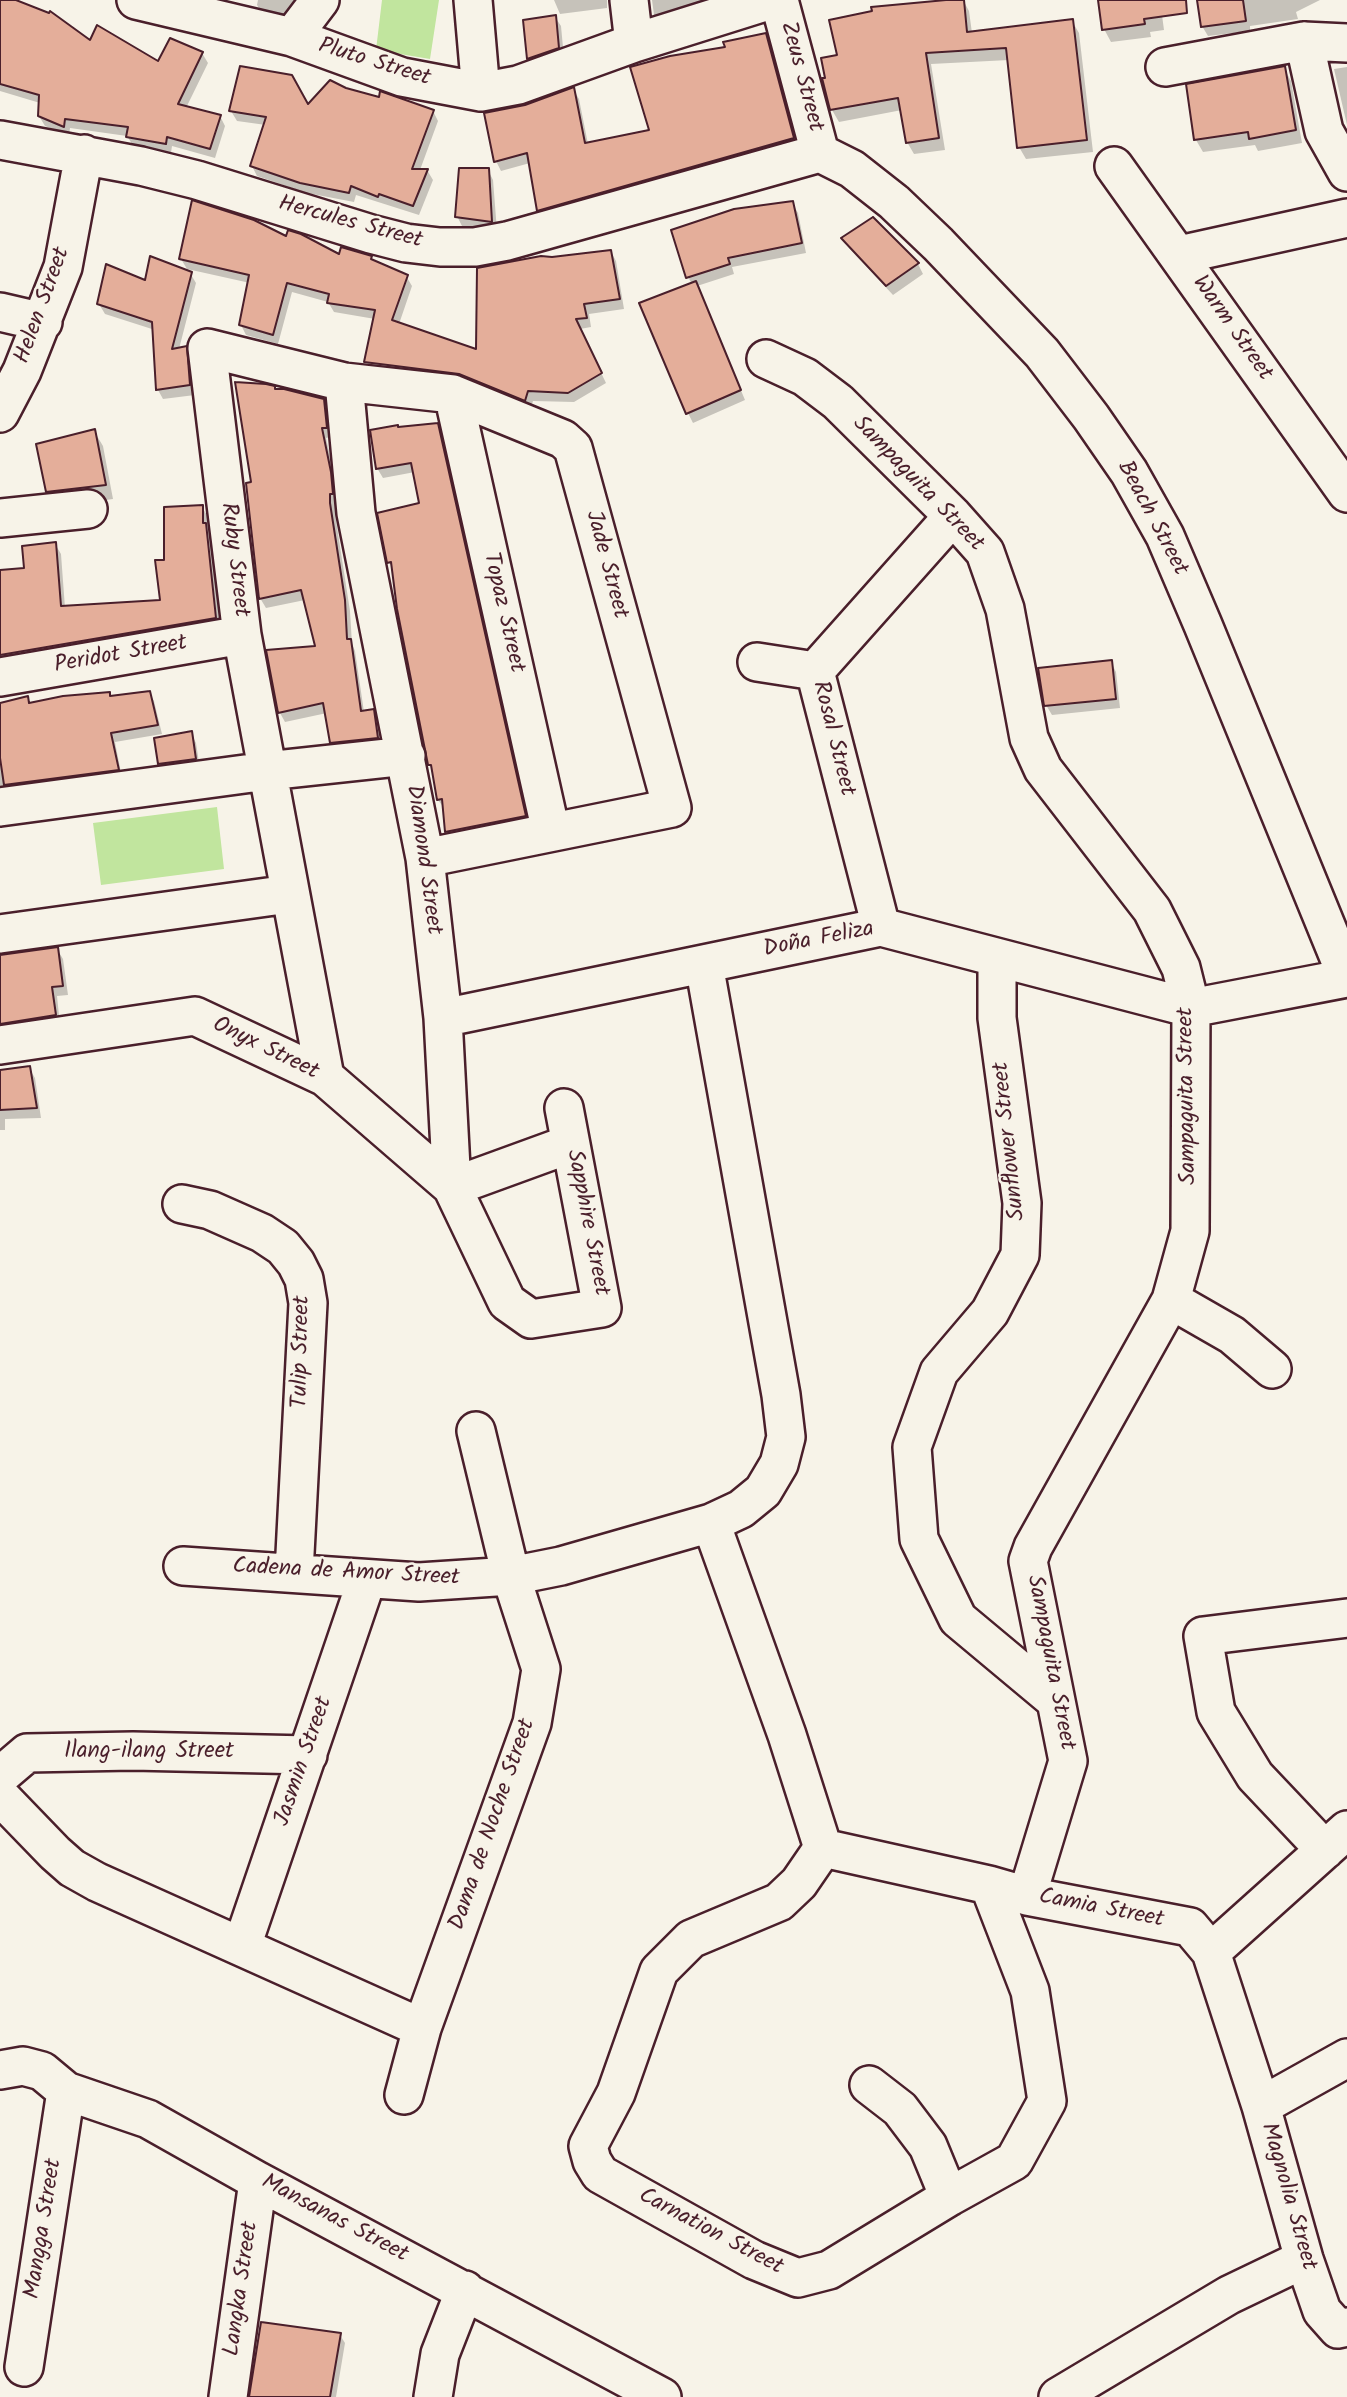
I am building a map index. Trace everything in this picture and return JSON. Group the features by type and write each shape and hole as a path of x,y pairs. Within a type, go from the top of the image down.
{"street":[{"path":"292,37 320,0"},
{"path":"472,0 481,92"},
{"path":"629,0 634,43"},
{"name":"Pluto Street","path":"143,1 292,37 402,77 481,92 518,85 634,43 771,0"},
{"name":"Zeus Street","path":"779,0 820,153"},
{"path":"1165,67 1304,41 1347,43"},
{"path":"1304,41 1324,131 1347,172"},
{"name":"Hercules Street","path":"0,140 84,154 197,180 406,243 440,247 475,247 507,241 820,153"},
{"name":"Beach Street","path":"820,153 852,169 894,202 938,244 1042,353 1129,472 1165,536 1347,978"},
{"name":"Helen Street","path":"0,413 43,322 63,267 84,154"},
{"name":"Warm Street","path":"1114,166 1347,493"},
{"path":"1179,255 1347,218"},
{"path":"0,312 43,322"},
{"name":"Jade Street","path":"207,348 344,382 453,394 564,439 573,449 672,808 425,858"},
{"name":"Ruby Street","path":"207,348 242,635 325,1077"},
{"name":"Sampaguita Street","path":"766,359 805,377 838,402 953,516 985,552 1005,610 1029,738 1043,769 1152,910 1181,968 1191,1008 1190,1231 1171,1300 1033,1547 1028,1561 1068,1761 1027,1896"},
{"name":"Diamond Street","path":"344,382 356,513 425,858 443,1018 452,1187 507,1303 531,1319"},
{"name":"Topaz Street","path":"453,394 551,832"},
{"path":"0,518 88,509"},
{"name":"Rosal Street","path":"881,927 815,670 953,516"},
{"name":"Peridot Street","path":"0,677 242,635"},
{"path":"757,662 815,670"},
{"path":"0,807 267,771 406,756"},
{"path":"0,934 289,894"},
{"name":"Doña Feliza","path":"443,1018 881,927 1191,1008"},
{"name":"Sunflower Street","path":"997,958 997,1018 1022,1203 1020,1255 990,1312 939,1372 912,1447 919,1539 958,1619 1055,1700"},
{"name":"Cadena de Amor Street","path":"183,1566 419,1582 511,1576 561,1566 711,1523 741,1508 763,1491 779,1464 786,1437 779,1382 704,964"},
{"path":"1191,1008 1347,978"},
{"name":"Onyx Street","path":"0,1045 195,1016 325,1077 452,1187"},
{"name":"Sapphire Street","path":"531,1319 602,1308 564,1108"},
{"path":"452,1187 570,1144"},
{"name":"Tulip Street","path":"182,1204 210,1210 262,1233 283,1247 304,1279 308,1303 294,1573"},
{"path":"1171,1300 1232,1335 1272,1369"},
{"name":"Dama de Noche Street","path":"404,2095 422,2028 532,1723 541,1669 511,1576 475,1431"},
{"path":"711,1523 787,1735 823,1848"},
{"name":"Jasmin Street","path":"242,1946 367,1579"},
{"path":"1211,1952 1336,1840 1255,1776 1216,1712 1203,1636 1347,1618"},
{"name":"Ilang-ilang Street","path":"0,1776 27,1753 133,1751 308,1755"},
{"path":"0,1796 72,1868 422,2028"},
{"name":"Camia Street","path":"823,1848 1027,1896 1190,1927 1211,1952 1261,2106"},
{"name":"Carnation Street","path":"823,1848 799,1883 779,1902 691,1939 659,1971 616,2093 588,2146 592,2161 600,2174 754,2260 799,2278 829,2270 1014,2161 1047,2101 1030,1991 989,1885"},
{"name":"Magnolia Street","path":"1347,2058 1261,2106 1304,2259 1322,2311 1338,2329 1347,2327"},
{"name":"Mansanas Street","path":"0,2070 23,2066 42,2071 66,2091 148,2119 465,2290 645,2393"},
{"path":"869,2085 900,2109 928,2146 949,2197"},
{"name":"Mangga Street","path":"24,2367 66,2091"},
{"name":"Langka Street","path":"228,2397 258,2180"},
{"path":"1058,2397 1229,2295 1304,2259"},
{"path":"433,2397 440,2354 465,2290"}],"green space":[{"path":"382,0 439,0 430,59 376,50"},
{"path":"217,807 224,869 101,885 93,823"}],"building":[{"path":"0,0 16,0 49,13 50,11 90,40 97,25 158,61 170,38 203,52 178,104 221,115 210,149 167,137 166,144 126,137 128,127 65,119 64,127 38,116 39,95 0,84"},
{"path":"964,0 967,32 1073,19 1087,140 1017,148 1006,48 926,53 939,138 906,143 898,98 830,110 822,78 825,78 821,58 837,55 829,20 872,11 871,7"},
{"path":"1098,0 1186,0 1187,13 1144,19 1145,24 1102,30"},
{"path":"1197,0 1243,0 1246,21 1201,27"},
{"path":"556,15 559,48 527,59 523,20"},
{"path":"766,33 794,138 537,211 527,153 494,162 484,113 525,105 574,87 585,143 649,130 630,67 670,56 725,47 723,42"},
{"path":"240,66 292,75 308,104 330,80 346,88 379,97 380,91 434,110 412,169 428,169 413,206 379,194 378,197 351,186 349,193 300,183 250,166 266,117 229,111"},
{"path":"1285,66 1296,130 1249,139 1248,132 1194,140 1186,84"},
{"path":"459,168 489,168 492,222 455,217"},
{"path":"192,200 254,220 286,236 288,230 301,234 339,254 341,247 372,256 371,259 408,275 392,320 476,349 477,268 541,256 611,250 620,299 584,304 587,318 576,319 602,373 568,393 528,391 525,401 459,374 364,362 375,310 327,303 329,294 287,283 273,335 239,325 249,275 179,259"},
{"path":"793,201 802,243 728,258 730,264 686,278 671,230 734,209"},
{"path":"873,217 919,263 886,286 841,238"},
{"path":"150,256 192,272 172,349 187,346 190,385 156,390 152,322 97,304 106,264 145,280"},
{"path":"696,281 741,390 686,414 639,303"},
{"path":"235,382 266,384 275,386 275,389 324,399 327,428 322,428 331,472 333,494 330,494 330,503 345,600 347,639 351,639 361,711 374,709 378,738 330,743 323,703 278,713 266,650 315,646 301,590 259,599 246,483 251,482"},
{"path":"438,423 526,816 445,832 442,799 437,800 431,765 428,765 397,609 391,562 387,563 377,513 419,503 411,463 376,469 370,430 398,425"},
{"path":"95,429 106,485 46,492 36,444"},
{"path":"203,505 216,618 0,655 0,570 24,568 22,546 56,542 61,606 160,600 155,560 164,560 164,507"},
{"path":"1112,660 1116,699 1044,706 1038,668"},
{"path":"150,691 158,725 111,733 119,770 4,785 0,758 0,703 28,696 29,703 63,696 110,692 110,696"},
{"path":"192,731 196,759 158,764 154,738"},
{"path":"58,947 63,986 52,987 56,1015 0,1024 0,955"},
{"path":"30,1066 37,1108 0,1110 0,1070"},
{"path":"261,2322 341,2333 330,2397 249,2397"}]}
